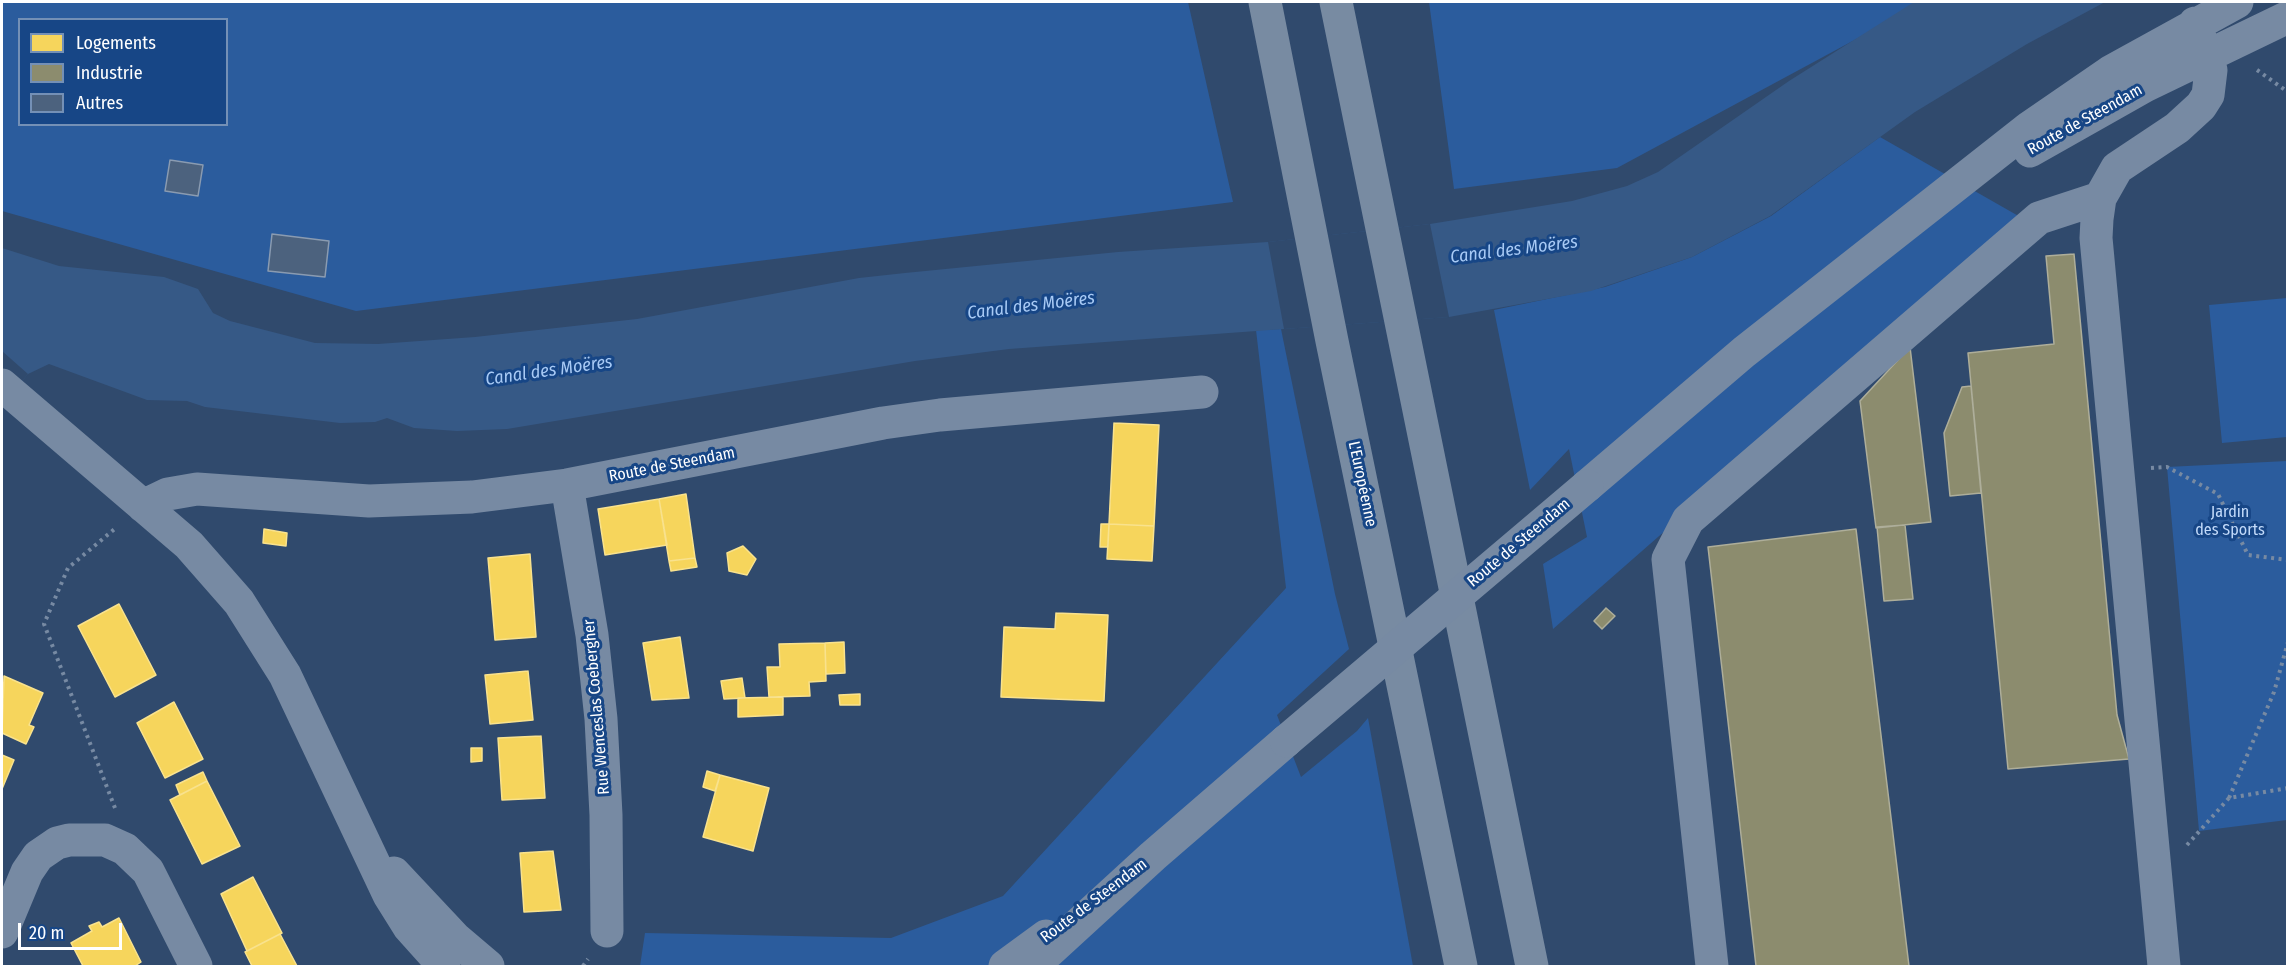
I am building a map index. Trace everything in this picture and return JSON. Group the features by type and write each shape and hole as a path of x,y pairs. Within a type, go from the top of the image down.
{"highway":[{"name":"L'Européenne","path":"1265,2 1332,341 1461,966"},
{"path":"1336,2 1532,966"},
{"path":"1360,2 1380,213"}],"street":[{"name":"Route de Steendam","path":"1033,966 1153,856 1286,741 1737,358 2030,127 2080,92 2195,23 2237,2"},
{"name":"Route de Steendam","path":"1890,236 2075,124 2208,54 2288,17"},
{"path":"2164,966 2096,238 2100,198 2117,168 2177,128 2201,106 2212,83 2208,54 2195,23"},
{"path":"1712,966 1668,559 1688,520 2039,218 2100,198"},
{"path":"2,385 205,561 254,622 285,675 349,808 370,860 389,896 409,927 444,966"},
{"name":"Route de Steendam","path":"143,506 168,494 197,489 344,500 396,501 472,497 567,485 883,423 950,414 1202,392"},
{"name":"Rue Wenceslas Coebergher","path":"567,485 592,635 601,710 606,815 607,931"},
{"path":"349,808 410,892 455,938 488,966"},
{"path":"2,932 32,863 48,849 69,840 93,838 115,844 134,856 148,871 196,966"},
{"name":"Route de Steendam","path":"1005,966 1153,856"}],"path":[{"path":"2118,471 2167,467 2218,494 2248,555 2288,560"},
{"path":"134,856 44,624 68,568 143,506"},
{"path":"2157,878 2229,798 2274,692 2288,642"},
{"path":"2229,798 2288,788"}],"green space":[{"path":"2,2 1188,2 1233,202 356,311 2,211"},
{"path":"1429,2 1925,2 1617,168 1454,189"},
{"path":"1880,137 2022,218 1553,629 1543,564 1587,537 1569,449 1530,490 1494,310 1605,287 1692,257 1771,216"},
{"path":"2287,298 2287,437 2222,443 2209,305"},
{"path":"1281,329 1335,594 1349,649 1277,715 1301,777 1357,731 1368,718 1413,966 640,966 645,933 891,938 1003,896 1286,588 1256,330"},
{"name":"Jardin des Sports","path":"2287,461 2287,820 2199,831 2167,467"}],"water":[{"name":"Canal des Moëres","path":"1914,2 2105,2 2027,44 1915,112 1770,216 1692,257 1591,291 1449,317 1009,349 915,361 507,429 457,431 414,428 387,418 375,422 340,423 205,407 187,401 147,400 49,364 28,374 2,405 2,248 59,266 164,277 198,289 213,313 230,321 315,343 378,344 475,337 637,319 859,278 1118,252 1268,242 1430,224 1572,201 1627,186 1658,172 1789,81"}],"pier":[{"path":"1430,224 1449,317 1284,329 1268,242"},
{"path":"2,351 28,374 2,405"}],"building: Logements":[{"path":"1114,423 1159,425 1154,526 1109,524"},
{"path":"686,494 695,558 669,561 659,499"},
{"path":"659,499 667,545 605,555 598,509"},
{"path":"1101,524 1109,524 1108,547 1100,547"},
{"path":"1109,524 1154,526 1152,561 1107,559"},
{"path":"264,529 287,533 286,546 263,543"},
{"path":"743,546 756,559 747,575 729,571 727,553"},
{"path":"530,554 536,637 495,640 488,558"},
{"path":"695,558 697,567 671,571 669,561"},
{"path":"119,604 156,675 115,697 78,626"},
{"path":"1056,613 1108,615 1104,701 1001,697 1004,627 1055,629"},
{"path":"680,637 689,698 652,700 643,643"},
{"path":"844,642 845,673 826,674 825,643"},
{"path":"825,643 826,681 809,682 810,696 769,697 767,667 780,667 779,644"},
{"path":"528,671 533,720 490,724 485,675"},
{"path":"4,676 43,693 29,725 34,727 26,744 2,733"},
{"path":"742,678 745,698 724,699 721,681"},
{"path":"860,694 860,705 840,705 839,695"},
{"path":"783,697 783,715 738,717 738,698"},
{"path":"174,702 203,759 165,778 137,723"},
{"path":"541,736 545,798 502,800 498,738"},
{"path":"471,748 482,748 482,761 471,762"},
{"path":"2,755 14,760 2,789"},
{"path":"707,771 720,775 715,791 703,787"},
{"path":"203,772 207,781 180,795 176,785"},
{"path":"720,775 769,788 753,851 703,837"},
{"path":"207,781 240,846 202,864 170,800"},
{"path":"553,851 561,910 524,912 520,853"},
{"path":"253,877 282,933 247,951 221,894"},
{"path":"119,918 141,962 135,966 83,966 71,943 92,931 89,926 99,922 102,927"},
{"path":"280,934 297,966 252,966 245,952"}],"building: Industrie":[{"path":"2074,254 2117,715 2129,759 2008,769 1968,353 2054,344 2046,256"},
{"path":"1910,347 1931,522 1876,528 1860,401"},
{"path":"1971,386 1981,493 1950,496 1944,433 1962,387"},
{"path":"1905,525 1913,599 1884,601 1877,527"},
{"path":"1856,529 1909,966 1756,966 1708,547"},
{"path":"1606,608 1615,616 1602,629 1594,621"}],"building: Autres":[{"path":"170,160 203,165 198,196 165,191"},
{"path":"272,234 329,241 325,277 268,271"}]}
